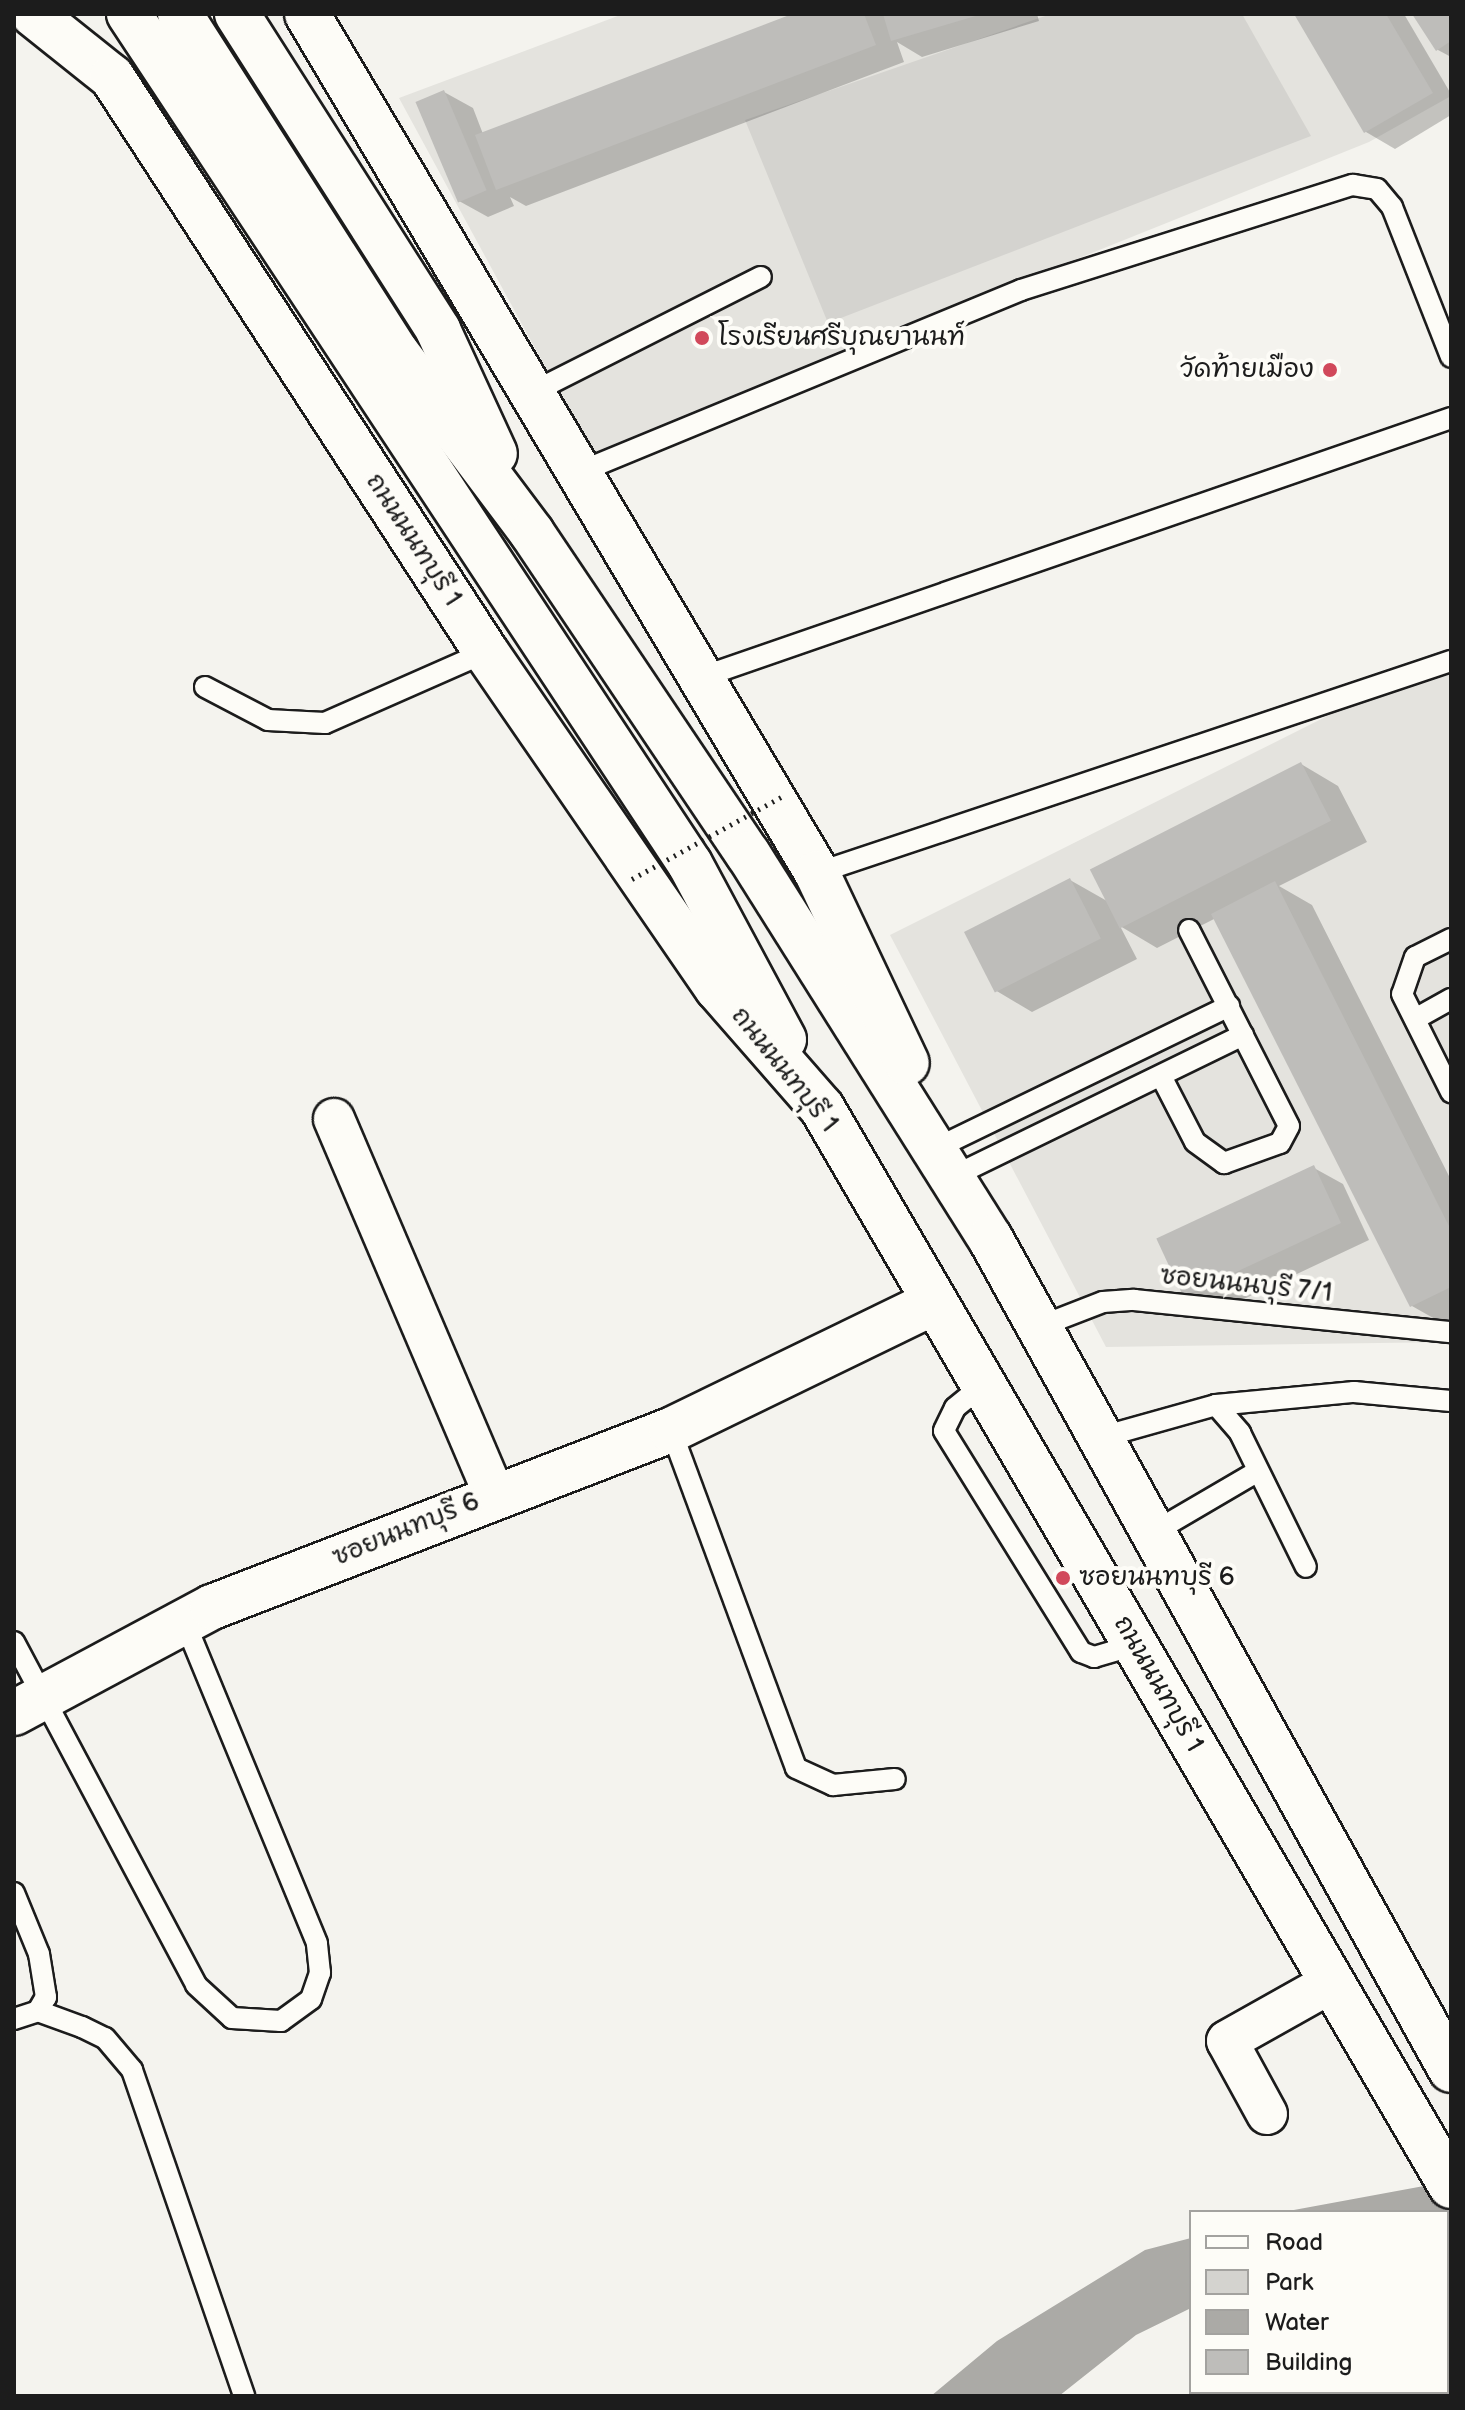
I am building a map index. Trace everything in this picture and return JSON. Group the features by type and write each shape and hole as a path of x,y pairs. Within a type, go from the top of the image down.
{"main road":[{"name":"ถนนนนทบุรี 1","path":"33,14 112,77 486,652 717,988 822,1108 1451,2186"},
{"path":"77,14 112,77"},
{"path":"129,14 444,500 690,864 822,1108"},
{"path":"180,14 397,353 532,533 748,854 990,1238 1451,2070"},
{"path":"237,14 354,190 438,330 532,533"},
{"path":"307,14 535,391 699,678 817,873 990,1238"},
{"name":"ซอยนนทบุรี 6","path":"30,1704 185,1623 494,1495 671,1430 935,1302"}],"street":[{"path":"334,1119 494,1495"},
{"path":"1267,2114 1227,2041 1332,1982"}],"lane":[{"path":"582,471 1021,290 1353,185 1377,189 1392,207 1451,357"},
{"path":"535,391 761,277"},
{"path":"699,678 1451,418"},
{"path":"205,687 268,720 325,723 486,652"},
{"path":"817,873 1451,661"},
{"path":"1161,1076 1208,1155 1224,1163 1280,1143 1289,1126 1189,930"},
{"path":"1451,939 1415,957 1402,994 1451,1092"},
{"path":"1415,1019 1451,999"},
{"path":"952,1158 1229,1006"},
{"path":"952,1158 1161,1076 1243,1035"},
{"name":"ซอยนนนบุรี 7/1","path":"1041,1326 1103,1302 1134,1300 1451,1332"},
{"path":"983,1385 955,1408 944,1431 1081,1652 1094,1657 1135,1645"},
{"path":"1102,1437 1216,1405 1354,1392 1451,1401"},
{"path":"1216,1405 1240,1433 1255,1473 1306,1567"},
{"path":"671,1430 796,1768 833,1785 895,1779"},
{"path":"1154,1532 1255,1473"},
{"path":"14,1642 30,1704 196,1985 232,2018 281,2021 311,1999 320,1973 317,1943 185,1623"},
{"path":"14,1893 39,1954 46,1997 38,2011"},
{"path":"14,2019 38,2011 105,2038 132,2070 244,2396"}],"path":[{"path":"632,879 781,797"}],"shaded area":[{"name":"โรงเรียนศรีบุณยานนท์","path":"623,14 1451,14 1451,96 1369,142 592,453 399,98"},
{"path":"1451,654 1451,1342 1106,1347 890,935"}],"green space":[{"path":"1051,14 1242,14 1311,136 828,323 745,120"}],"water":[{"path":"1451,2181 1451,2269 1449,2210 1294,2210"},
{"path":"1189,2239 1189,2309 1136,2335 1059,2396 931,2396 997,2341 1145,2250"}],"building":[{"path":"792,14 864,14 876,45 496,190 475,135"},
{"path":"883,14 979,14 979,15 891,41"},
{"path":"1294,14 1386,14 1433,93 1364,133"},
{"path":"1412,14 1451,14 1451,41 1436,51"},
{"path":"444,90 487,190 458,202 415,102"},
{"path":"1301,762 1331,821 1120,928 1090,870"},
{"path":"1070,878 1101,939 995,993 964,932"},
{"path":"1275,881 1451,1230 1451,1287 1410,1307 1211,914"},
{"path":"1314,1165 1341,1223 1183,1297 1156,1239"}],"place":[{"name":"โรงเรียนศรีบุณยานนท์","path":"702,338"},
{"name":"วัดท้ายเมือง","path":"1330,370"},
{"name":"ซอยนนทบุรี 6","path":"1063,1578"}]}
